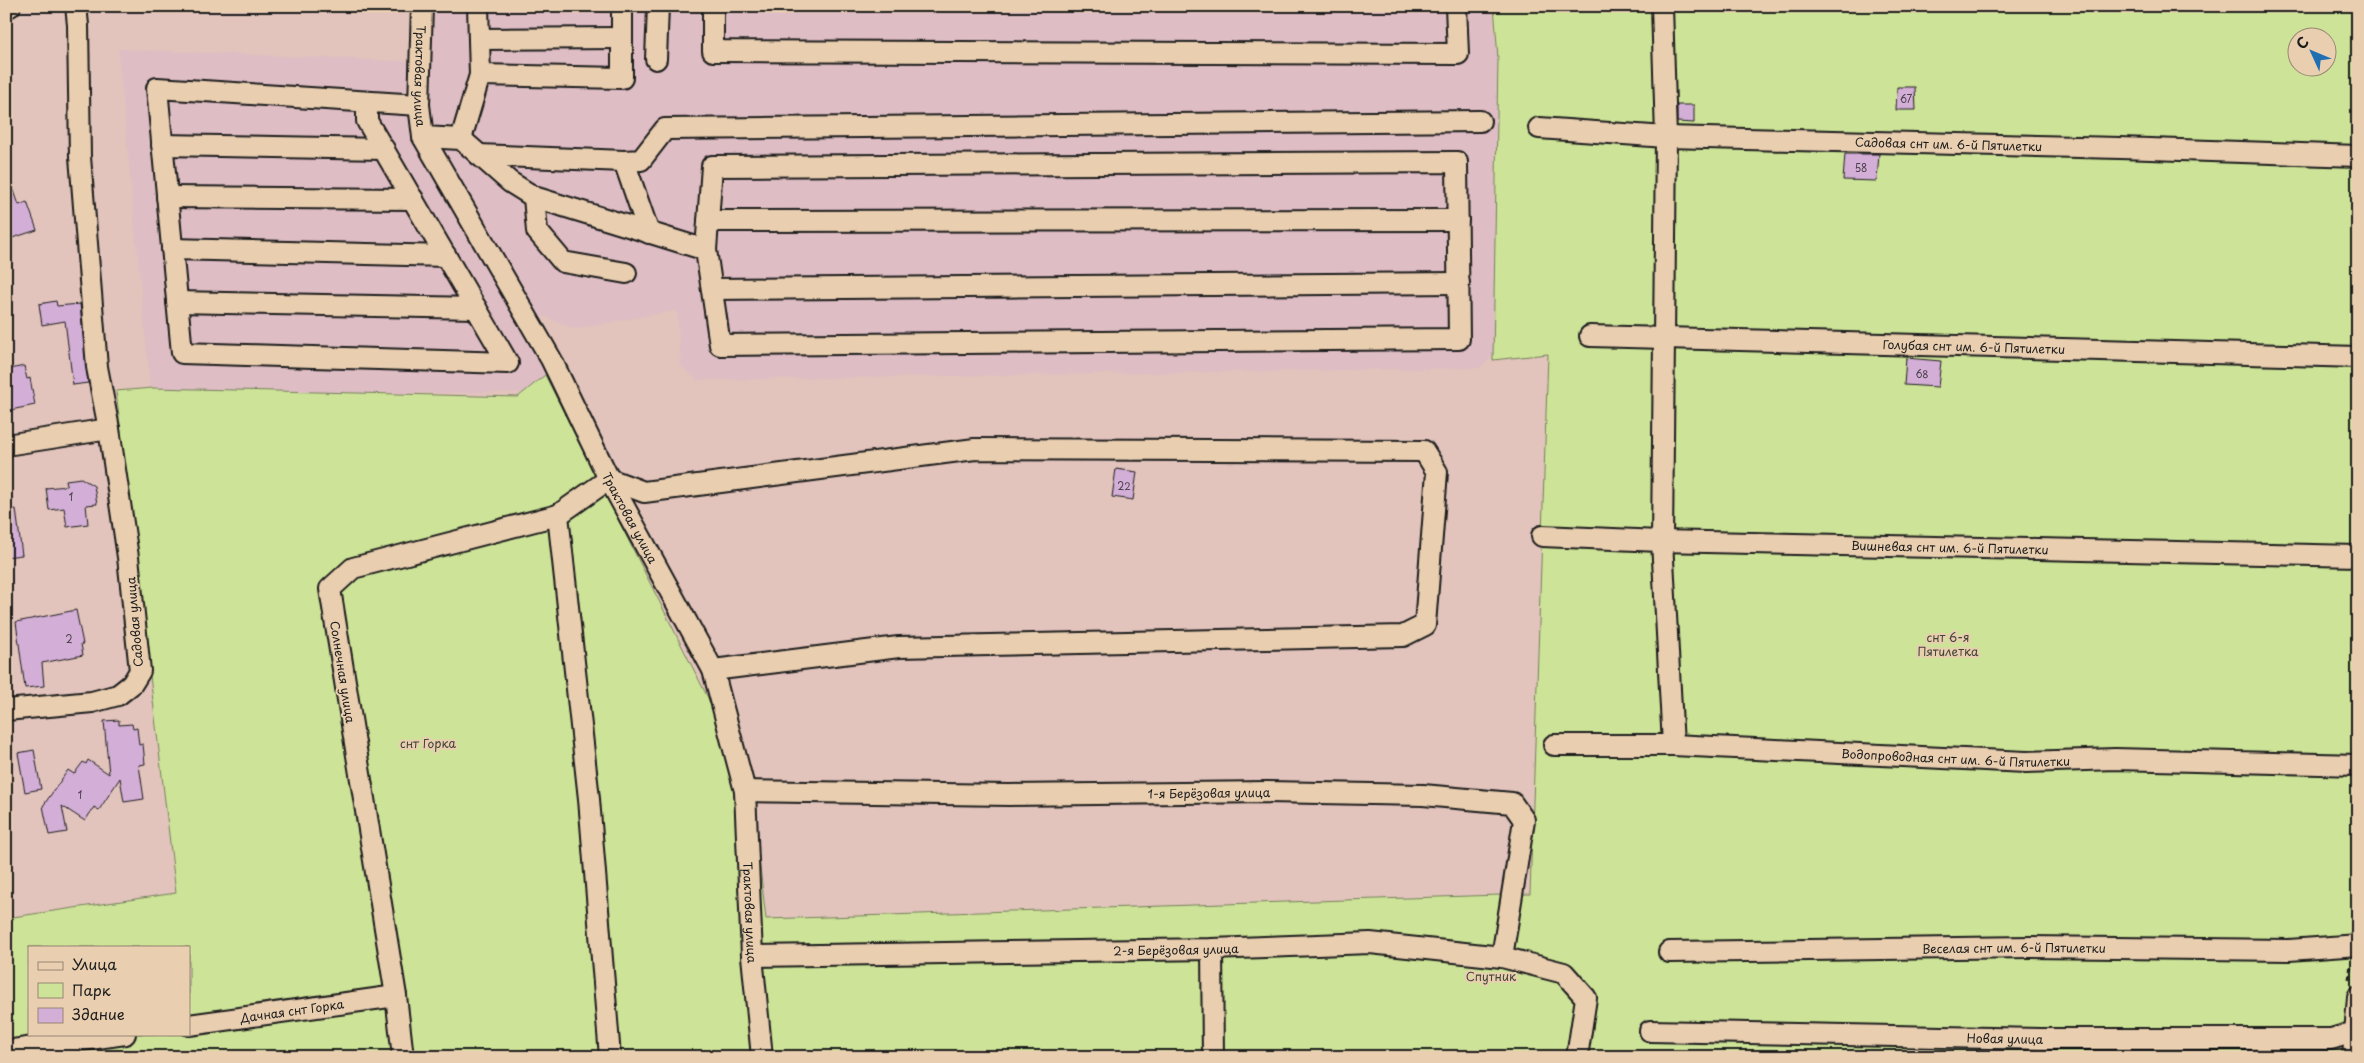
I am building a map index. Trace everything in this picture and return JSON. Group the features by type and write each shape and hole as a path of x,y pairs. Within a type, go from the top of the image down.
{"street":[{"path":"6,8 10,6"},
{"name":"Садовая улица","path":"6,710 92,702 118,695 132,684 140,671 128,557 109,429 97,367 80,157 76,6"},
{"name":"Трактовая улица","path":"422,6 419,105 424,137 551,359 609,479 712,670 745,791 752,956 762,1057"},
{"path":"461,139 480,75 478,6"},
{"path":"480,75 622,78 622,6"},
{"path":"656,58 658,6"},
{"path":"713,6 713,51 1458,54 1456,6"},
{"path":"1662,6 1666,137 1662,541 1673,745"},
{"path":"479,39 622,38"},
{"path":"367,102 368,120 384,150 508,363 182,353 157,88 419,105"},
{"path":"478,155 624,161 641,160 666,129 1480,121"},
{"name":"Садовая снт им. 6-й Пятилетки","path":"1539,128 1666,137 2358,156"},
{"path":"424,137 461,139 510,182 534,197 706,250"},
{"path":"162,145 384,150"},
{"path":"624,161 649,232"},
{"path":"1457,162 1458,220 1459,339 720,345 706,250 712,166 1457,162"},
{"path":"167,197 413,199"},
{"path":"534,197 537,231 562,262 626,273"},
{"path":"708,222 1458,220"},
{"path":"172,249 446,256"},
{"path":"712,290 1459,283"},
{"path":"177,302 476,308"},
{"name":"Голубая снт им. 6-й Пятилетки","path":"1590,336 1856,345 2358,357"},
{"path":"6,446 109,429"},
{"path":"609,479 644,492 975,449 1424,451 1437,472 1425,625 1403,636 899,647 712,670"},
{"name":"Солнечная улица","path":"403,1057 396,996 330,589 353,568 558,515 609,479"},
{"path":"558,515 588,799 610,1057"},
{"name":"Вишневая снт им. 6-й Пятилетки","path":"1542,536 1662,541 2358,556"},
{"name":"Водопроводная снт им. 6-й Пятилетки","path":"1554,745 1673,745 2026,762 2115,759 2358,765"},
{"name":"1-я Берёзовая улица","path":"745,791 1009,795 1268,792 1423,795 1512,803 1524,820 1502,956"},
{"name":"2-я Берёзовая улица","path":"752,956 1212,949 1370,943 1502,956 1564,973 1586,998 1577,1057"},
{"name":"Веселая снт им. 6-й Пятилетки","path":"1669,952 2030,947 2289,950 2358,945"},
{"path":"1212,949 1213,1057"},
{"name":"Дачная снт Горка","path":"190,1025 396,996"},
{"path":"2354,1057 2358,997"},
{"name":"Новая улица","path":"1650,1031 2099,1039 2331,1039 2356,1031"},
{"path":"6,1051 111,1036"}],"shaded area":[{"path":"422,6 1493,6 1494,35 1504,37 1514,132 1495,151 1501,347 1480,368 697,380 681,366 677,310 575,329 547,317 525,312 567,392 151,395 118,49 420,62"}],"green space":[{"name":"снт 6-я Пятилетка","path":"1494,6 2358,6 2358,1057 6,1057 6,918 176,893 116,391 153,388 518,397 545,375 750,781 766,919 1530,894 1548,354 1493,360 1498,58"}],"building":[{"path":"1897,87 1915,87 1916,110 1896,110"},
{"path":"1677,105 1694,105 1694,123 1677,122"},
{"path":"1845,154 1879,154 1877,181 1843,180"},
{"path":"9,176 19,205 27,202 37,230 6,240 6,177"},
{"path":"56,301 57,306 80,304 88,383 73,385 65,321 42,325 39,304"},
{"path":"1906,358 1941,361 1938,387 1904,385"},
{"path":"24,366 27,379 30,378 35,405 6,411 6,370"},
{"path":"1116,469 1137,472 1133,500 1112,497"},
{"path":"81,478 94,486 97,504 86,505 88,524 67,527 64,508 49,510 46,488 67,486 66,480"},
{"path":"16,509 22,555 6,557 6,510"},
{"path":"76,610 83,644 81,644 83,655 42,663 44,686 25,688 16,622"},
{"path":"119,720 119,725 132,724 133,729 137,728 139,745 143,744 145,764 139,765 144,799 124,802 120,778 99,810 94,807 85,821 62,806 67,832 49,835 43,806 68,770 74,774 83,762 86,764 88,760 109,774 104,721"},
{"path":"34,750 41,789 25,792 18,753"}],"park label":[{"name":"снт Горка","path":"428,743"},
{"name":"Спутник","path":"1491,976"}]}
